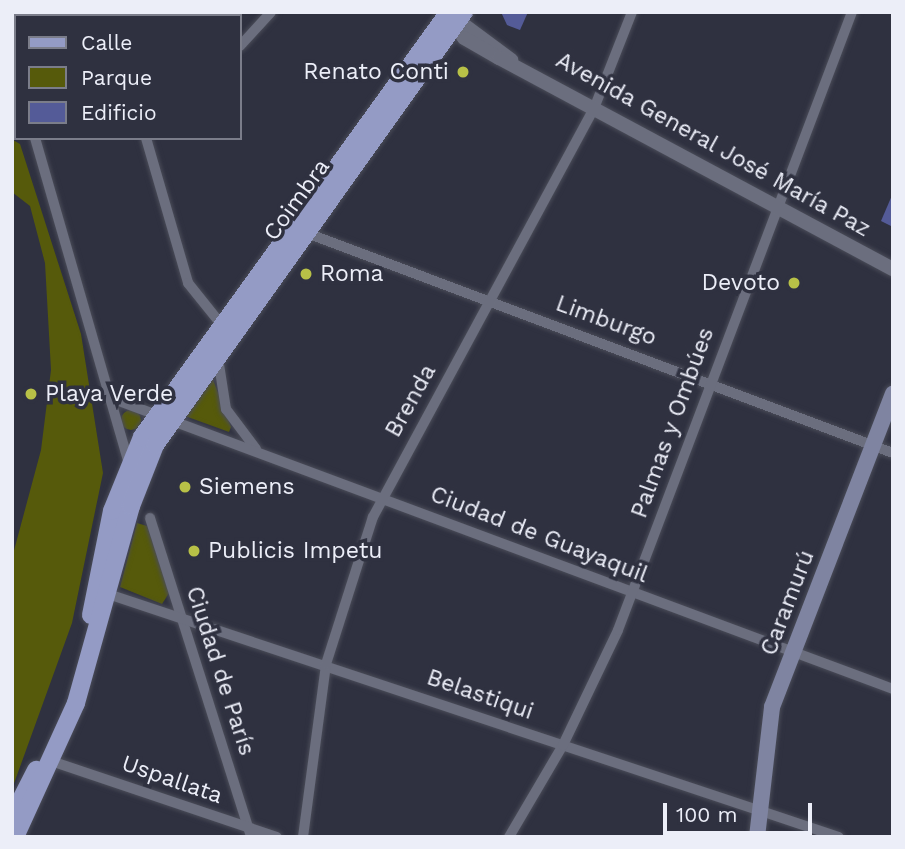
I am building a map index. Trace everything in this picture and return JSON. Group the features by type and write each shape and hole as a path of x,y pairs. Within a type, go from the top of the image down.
{"main road":[{"name":"Coimbra","path":"12,817 65,700 129,463 218,351 453,16"},
{"name":"Coimbra","path":"15,837 54,762 108,594 131,506 164,416 222,324 453,16"},
{"name":"Caramurú","path":"757,837 766,730 793,652 893,394"}],"street":[{"path":"242,44 271,12"},
{"name":"Brenda","path":"303,837 326,664 382,498 595,106 632,12"},
{"name":"Palmas y Ombúes","path":"509,837 563,745 632,592 709,382 852,12"},
{"name":"Avenida General José María Paz","path":"453,16 464,38 512,61 893,269"},
{"path":"36,140 129,463"},
{"path":"150,140 188,284 222,324"},
{"name":"Limburgo","path":"304,232 893,453"},
{"path":"218,351 226,409 258,451"},
{"name":"Ciudad de Guayaquil","path":"111,398 893,689"},
{"name":"Ciudad de París","path":"150,518 250,832"},
{"name":"Belastiqui","path":"108,594 326,664 839,837"},
{"name":"Uspallata","path":"54,762 250,832 277,837"}],"green space":[{"path":"13,140 20,144 81,334 103,473 72,623 12,789 12,558 41,450 51,370 45,263 30,206 12,192"},
{"path":"212,377 231,427 229,432 185,416"},
{"path":"131,410 138,413 141,420 138,427 131,430 124,427 121,420 124,413"},
{"path":"137,523 147,526 169,593 162,604 120,587"}],"building":[{"path":"501,12 528,12 520,30 507,25"},
{"path":"893,193 893,227 881,221"}],"place":[{"name":"Renato Conti","path":"463,72"},
{"name":"Roma","path":"306,274"},
{"name":"Devoto","path":"794,283"},
{"name":"Playa Verde","path":"31,394"},
{"name":"Siemens","path":"185,487"},
{"name":"Publicis Impetu","path":"194,551"}]}
